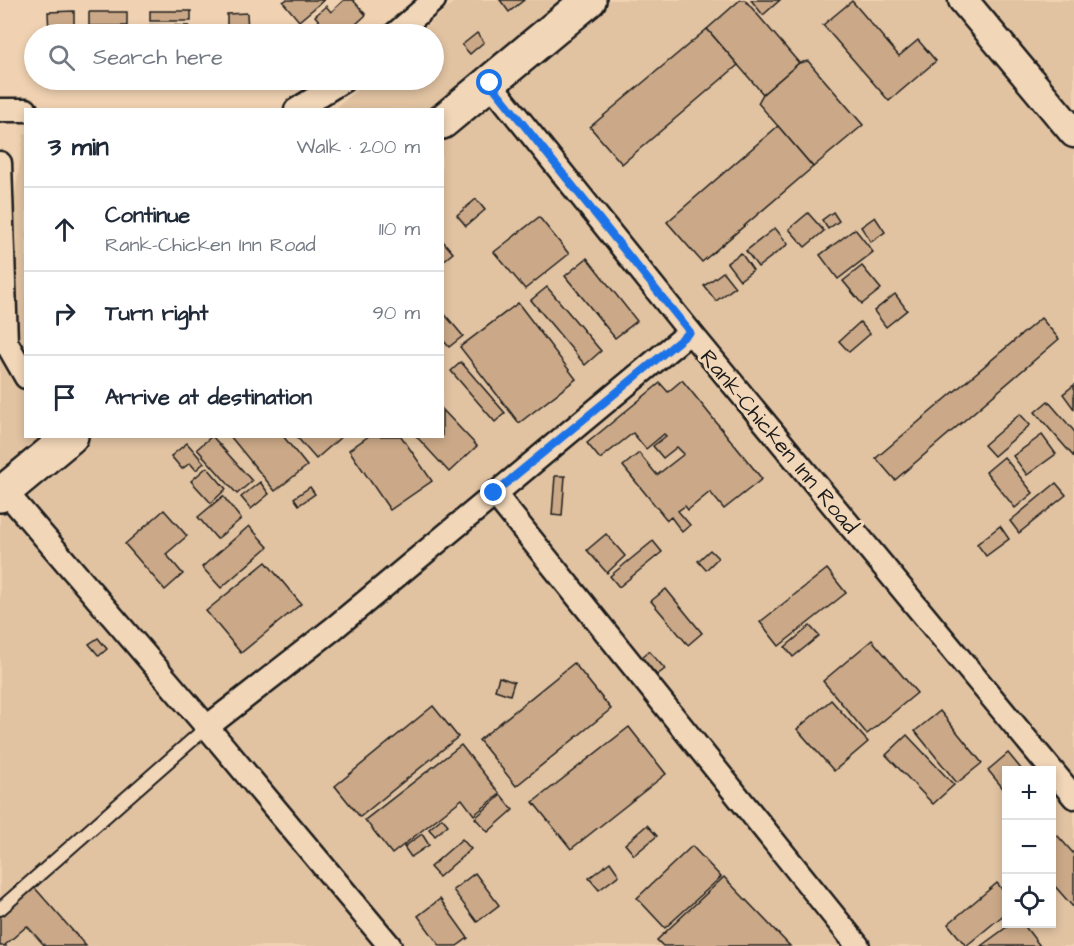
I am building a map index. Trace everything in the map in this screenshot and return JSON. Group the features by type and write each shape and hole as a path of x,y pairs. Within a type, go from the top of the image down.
{"main road":[{"path":"444,121 589,0"},
{"path":"2,493 64,439"}],"street":[{"path":"406,24 434,0"},
{"path":"963,0 1074,133"},
{"name":"Rank-Chicken Inn Road","path":"490,83 690,332 1074,797"},
{"path":"299,108 328,90"},
{"path":"0,110 24,110"},
{"path":"0,163 6,342 24,374"},
{"path":"207,727 333,628 690,332"},
{"path":"2,493 207,727 390,946"},
{"path":"494,493 858,946"}],"lane":[{"path":"0,909 207,727"}],"shaded area":[{"path":"456,0 1074,0 1074,946 0,946 0,298 24,134 24,438 444,438 444,108 336,108 357,90 444,90 444,24 429,24"}],"building":[{"path":"286,0 324,0 299,21 283,2"},
{"path":"344,0 353,0 366,15 356,24 317,24 320,22 315,16 326,6 331,12"},
{"path":"500,0 524,0 509,12"},
{"path":"740,0 745,0 799,63 763,94 707,29"},
{"path":"751,0 780,0 763,15"},
{"path":"852,1 899,56 918,40 936,61 889,101 823,25"},
{"path":"74,11 74,24 49,24 48,12"},
{"path":"150,11 191,11 191,21 150,21"},
{"path":"89,12 127,12 127,24 89,24"},
{"path":"247,13 248,24 227,24 227,14"},
{"path":"707,29 738,65 622,164 590,127"},
{"path":"477,33 484,42 470,54 462,45"},
{"path":"808,61 863,125 813,167 758,103 763,94 799,63"},
{"path":"778,126 813,167 702,262 667,222"},
{"path":"476,199 485,210 466,226 457,215"},
{"path":"833,212 839,221 828,229 822,220"},
{"path":"808,213 824,231 805,247 789,229"},
{"path":"539,217 569,254 525,289 494,252"},
{"path":"875,217 885,232 871,242 861,227"},
{"path":"775,228 788,244 758,267 746,251"},
{"path":"855,229 873,252 838,279 820,255"},
{"path":"444,242 453,253 444,260"},
{"path":"741,253 753,270 740,280 727,263"},
{"path":"587,258 637,321 615,338 565,276"},
{"path":"862,266 881,289 862,304 843,281"},
{"path":"723,272 735,287 716,301 704,286"},
{"path":"547,287 601,351 585,365 531,300"},
{"path":"895,294 907,310 886,327 874,311"},
{"path":"518,303 576,379 519,423 460,347"},
{"path":"444,313 463,336 449,347 444,341"},
{"path":"1041,318 1059,339 895,480 876,458"},
{"path":"860,322 870,334 849,352 839,341"},
{"path":"461,362 505,413 495,422 451,371"},
{"path":"682,380 762,479 724,509 710,492 688,510 685,506 678,511 690,525 682,532 671,517 667,520 623,466 639,453 657,475 684,454 677,447 663,458 653,446 666,436 664,434 646,449 633,433 600,459 587,443 660,383 668,392"},
{"path":"1074,385 1074,409 1063,394"},
{"path":"1048,401 1074,431 1074,457 1035,412"},
{"path":"444,411 477,446 449,472 418,438 444,438"},
{"path":"1020,414 1030,425 994,456 984,445"},
{"path":"1042,435 1056,454 1027,475 1013,456"},
{"path":"210,438 214,438 252,481 237,494 197,449"},
{"path":"232,438 285,438 307,466 275,491"},
{"path":"298,438 340,438 316,459"},
{"path":"366,438 402,438 432,481 390,510 349,450"},
{"path":"187,443 204,463 196,470 190,463 182,469 171,456"},
{"path":"1004,457 1033,493 1015,508 986,472"},
{"path":"207,467 226,489 211,503 191,481"},
{"path":"555,476 565,476 562,516 552,515"},
{"path":"260,482 269,494 251,509 241,497"},
{"path":"1056,483 1066,495 1019,533 1010,521"},
{"path":"310,487 315,494 299,505 294,498"},
{"path":"223,496 241,519 217,539 198,517"},
{"path":"164,510 187,536 166,554 183,574 165,590 125,544"},
{"path":"249,526 268,547 221,588 202,567"},
{"path":"1000,526 1009,539 986,556 977,544"},
{"path":"606,534 625,556 607,573 587,550"},
{"path":"653,541 662,552 619,587 610,576"},
{"path":"710,550 718,558 706,570 698,561"},
{"path":"266,562 301,604 241,653 206,611"},
{"path":"827,569 846,593 779,646 760,622"},
{"path":"666,589 702,633 688,645 651,601"},
{"path":"810,626 819,636 793,657 785,647"},
{"path":"98,638 107,649 99,656 89,644"},
{"path":"872,640 917,693 867,734 823,681"},
{"path":"649,651 665,669 657,675 641,658"},
{"path":"574,663 611,709 516,786 479,740"},
{"path":"499,677 514,682 510,695 495,690"},
{"path":"831,700 868,742 834,771 797,729"},
{"path":"433,706 458,737 360,817 335,786"},
{"path":"940,711 982,763 957,783 915,731"},
{"path":"629,727 666,774 571,849 533,802"},
{"path":"907,735 954,785 933,804 886,755"},
{"path":"461,745 500,794 474,815 462,799 392,854 365,820"},
{"path":"1008,753 1019,766 1002,766 1002,787 988,770"},
{"path":"501,795 513,810 488,832 475,818"},
{"path":"442,818 448,825 435,836 429,829"},
{"path":"647,825 657,836 634,855 625,844"},
{"path":"422,834 429,845 411,857 404,847"},
{"path":"1056,836 1074,854 1074,908 1056,888"},
{"path":"462,839 471,849 439,877 430,867"},
{"path":"692,846 721,877 665,928 637,898"},
{"path":"610,862 619,875 599,890 589,878"},
{"path":"475,873 499,905 477,922 453,890"},
{"path":"724,877 790,946 663,946 657,940"},
{"path":"997,883 1002,889 1002,916 966,946 948,924"},
{"path":"34,887 86,946 45,946 27,926 6,946 0,946 0,917"},
{"path":"440,899 468,938 457,946 440,946 418,916"},
{"path":"1006,928 1026,928 1040,946 981,946"}],"route":[{"path":"490,83 690,332 494,493"}]}
